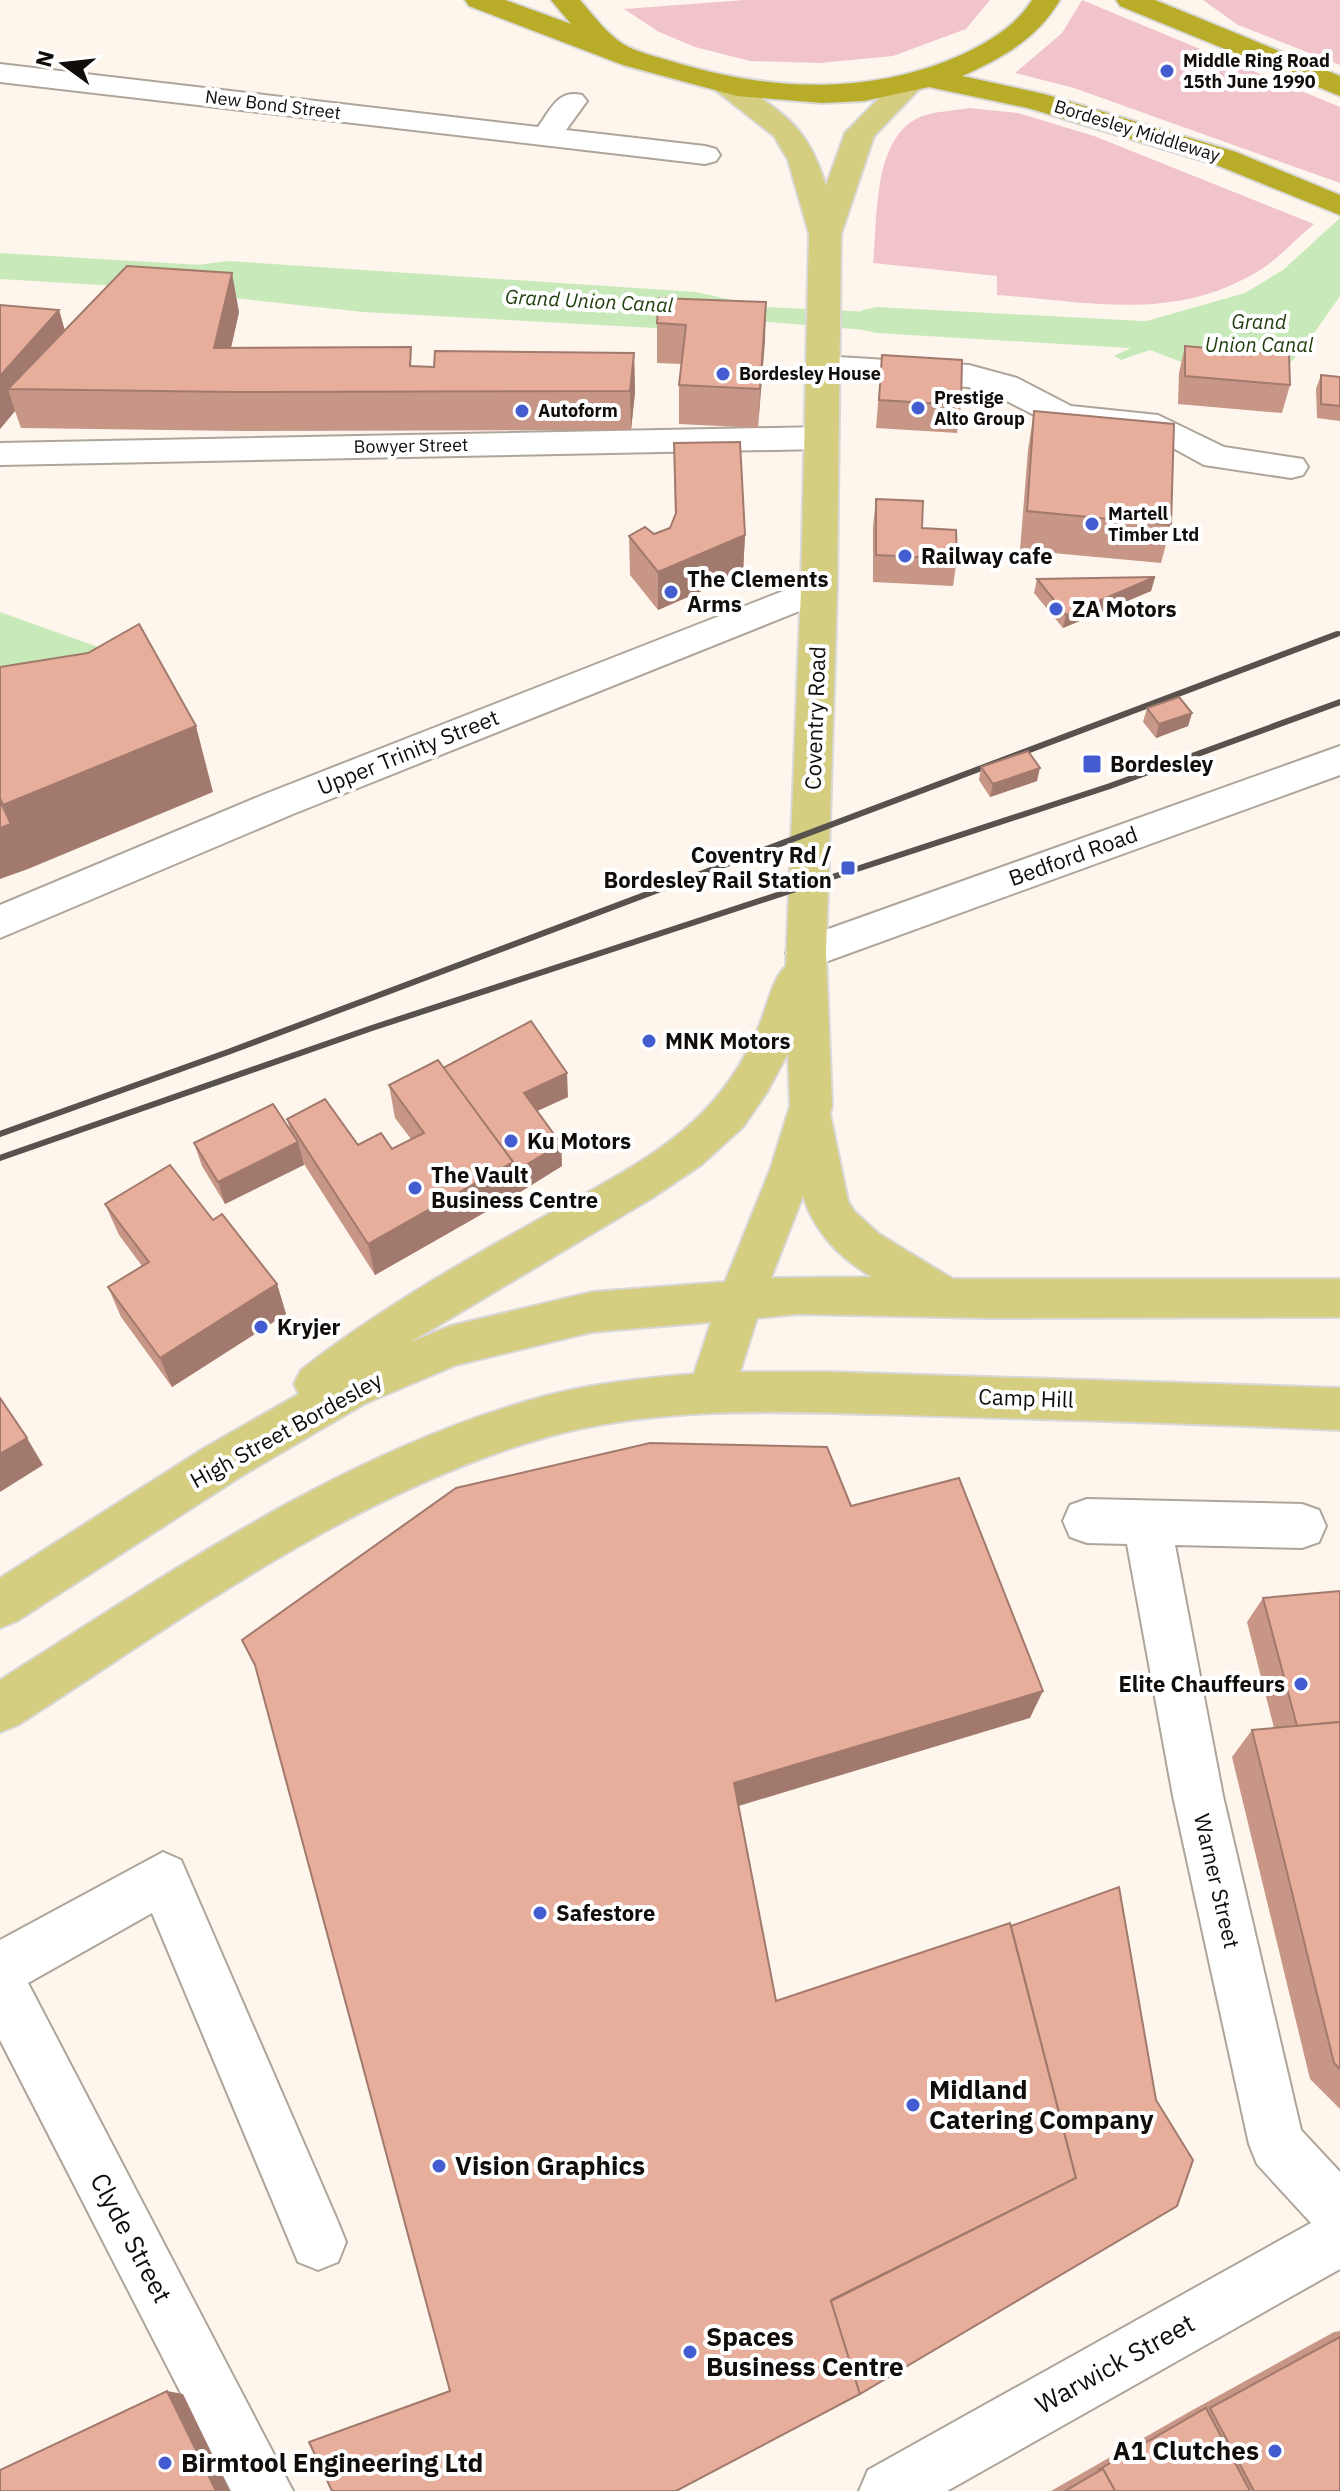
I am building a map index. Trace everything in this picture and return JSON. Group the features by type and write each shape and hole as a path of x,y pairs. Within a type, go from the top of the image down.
{"highway":[{"path":"479,0 677,73 724,85 799,94 874,89 919,80 970,63 1001,46 1024,28 1046,0"},
{"path":"566,0 611,49"},
{"path":"1130,0 1340,87"},
{"name":"Bordesley Middleway","path":"919,80 1034,100 1225,158 1334,203"}],"main road":[{"name":"Coventry Road","path":"825,234 860,133 919,80"},
{"name":"Coventry Road","path":"724,85 786,131 803,160 825,234 819,589 806,953 811,1106 819,1170 832,1215 880,1261 945,1297"},
{"path":"223,1462 339,1366 443,1297 650,1178 699,1142 744,1096 780,1029 806,953"},
{"name":"Coventry Road","path":"711,1393 740,1299 783,1196 811,1106"},
{"path":"740,1299 799,1295 1340,1298"},
{"name":"High Street Bordesley","path":"0,1605 223,1462 348,1390 450,1346 592,1312 740,1299"},
{"name":"Camp Hill","path":"711,1393 801,1392 1340,1409"},
{"path":"0,1708 240,1556 398,1471 500,1431 613,1402 711,1393"}],"street":[{"name":"New Bond Street","path":"0,73 705,155"},
{"path":"546,137 572,101"},
{"path":"823,358 969,376 1005,386 1064,416 1158,426 1216,457 1291,467"},
{"name":"Bowyer Street","path":"0,454 821,438"},
{"name":"Upper Trinity Street","path":"0,922 279,804 819,589"},
{"name":"Bedford Road","path":"806,953 1340,760"},
{"path":"1087,1521 1302,1526"},
{"name":"Warner Street","path":"1147,1523 1198,1796 1277,2144 1340,2214"},
{"path":"0,1969 163,1878 318,2242"},
{"name":"Clyde Street","path":"0,1984 263,2491"},
{"name":"Warwick Street","path":"889,2491 1340,2238"}],"shaded area":[{"path":"745,0 990,0 966,29 893,56 820,63 750,61 695,47 659,32 624,9"},
{"path":"1082,0 1340,107 1340,183 1074,88 1015,73 1062,33"},
{"path":"1203,0 1340,0 1340,65 1238,25"},
{"path":"969,108 1018,113 1094,136 1314,224 1263,268 1231,285 1167,303 1100,304 997,295 997,276 873,263 880,181 893,142 904,127 920,117"}],"water":[{"name":"Grand Union Canal","path":"1340,218 1340,296 1280,375 1192,366 1150,350 1121,360 1114,356 1137,345 1101,334 1245,293 1283,270"},
{"path":"228,261 696,292 764,307 872,312 956,324 866,330 755,321 692,330 363,312 179,292 129,274"}],"building":[{"path":"127,266 232,273 214,348 411,347 410,366 434,367 435,351 634,353 630,391 8,389"},
{"path":"659,298 766,302 760,389 679,385 686,325 657,323"},
{"path":"0,305 59,310 0,376"},
{"path":"1185,346 1289,355 1290,385 1185,376"},
{"path":"882,355 962,360 961,405 879,400"},
{"path":"1321,375 1340,377 1340,406 1321,404"},
{"path":"1034,411 1174,424 1171,525 1027,511"},
{"path":"740,442 745,535 658,572 629,536 645,527 654,534 670,528 676,513 674,443"},
{"path":"876,499 923,501 922,528 956,530 957,559 876,555"},
{"path":"1155,577 1066,615 1037,579"},
{"path":"139,624 196,726 3,805 0,798 0,667 88,653"},
{"path":"1179,697 1192,713 1159,724 1147,708"},
{"path":"1028,751 1040,768 993,784 981,767"},
{"path":"0,801 11,824 0,828"},
{"name":"Ku Motors","path":"531,1021 567,1073 524,1093 561,1144 514,1172 513,1162 443,1068"},
{"name":"The Vault Business Centre","path":"438,1060 513,1162 368,1244 287,1119 325,1099 358,1145 381,1133 392,1149 424,1133 389,1085"},
{"path":"273,1104 298,1142 218,1182 194,1143"},
{"path":"170,1165 213,1220 222,1214 277,1284 160,1358 108,1287 149,1262 105,1204"},
{"path":"0,1398 27,1438 0,1454"},
{"name":"Safestore","path":"650,1443 827,1447 851,1506 959,1478 1043,1691 734,1783 776,2001 1010,1923 1076,2178 831,2300 860,2394 676,2491 332,2491 309,2442 450,2391 255,1665 242,1640 456,1488"},
{"name":"Elite Chauffeurs","path":"1340,1591 1340,1722 1297,1726 1263,1598"},
{"path":"1340,1722 1340,2069 1334,2063 1252,1730"},
{"path":"1119,1887 1156,2100 1193,2160 1177,2206 860,2394 831,2301 1076,2178 1011,1926"},
{"name":"A1 Clutches","path":"1340,2337 1340,2491 1254,2491 1210,2408"},
{"path":"167,2391 216,2491 0,2491 0,2470"},
{"path":"1206,2408 1250,2491 1115,2491 1103,2469 1100,2469"},
{"path":"1103,2469 1115,2491 1065,2491"}],"waterway":[{"name":"Grand Union Canal","path":"0,266 201,278"},
{"name":"Grand Union Canal","path":"877,320 1179,337"},
{"path":"0,641 110,683"}],"railway":[{"path":"1332,636 1340,633"},
{"path":"0,1134 228,1052 1337,634"},
{"path":"0,1158 372,1028 1110,786 1340,702"}],"place":[{"name":"Middle Ring Road 15th June 1990","path":"1167,71"},
{"name":"Bordesley House","path":"723,374"},
{"name":"Prestige Alto Group","path":"918,408"},
{"name":"Autoform","path":"522,411"},
{"name":"Martell Timber Ltd","path":"1092,524"},
{"name":"Railway cafe","path":"905,556"},
{"name":"The Clements Arms","path":"671,592"},
{"name":"ZA Motors","path":"1056,609"},
{"name":"Bordesley","path":"1092,764"},
{"name":"Coventry Rd / Bordesley Rail Station","path":"848,868"},
{"name":"MNK Motors","path":"649,1041"},
{"name":"Ku Motors","path":"511,1141"},
{"name":"The Vault Business Centre","path":"415,1188"},
{"name":"Kryjer","path":"261,1327"},
{"name":"Elite Chauffeurs","path":"1301,1684"},
{"name":"Safestore","path":"540,1913"},
{"name":"Midland Catering Company","path":"913,2105"},
{"name":"Vision Graphics","path":"439,2166"},
{"name":"Spaces Business Centre","path":"690,2352"},
{"name":"A1 Clutches","path":"1275,2451"},
{"name":"Birmtool Engineering Ltd","path":"165,2463"}]}
